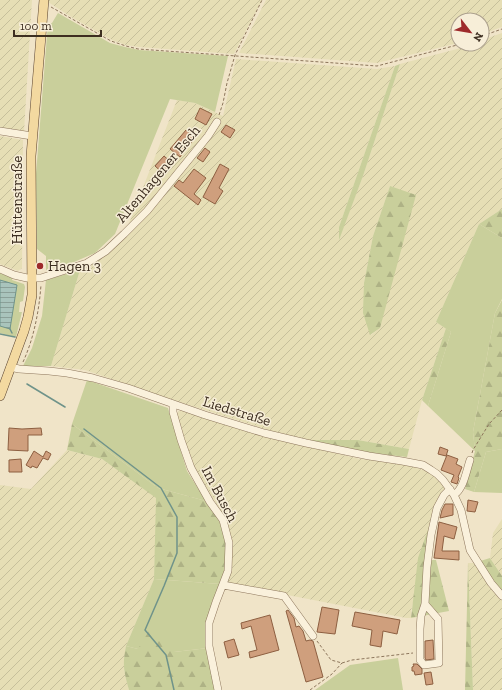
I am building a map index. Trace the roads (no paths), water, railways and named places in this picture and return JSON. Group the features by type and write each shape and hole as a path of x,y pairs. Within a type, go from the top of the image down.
{"main road":[{"name":"Hüttenstraße","path":"0,396 24,331 32,295 32,136 44,2"}],"street":[{"name":"Altenhagener Esch","path":"0,270 14,275 41,278 87,263 106,251 148,210 208,136 217,122"},
{"path":"0,131 32,136"},
{"name":"Liedstraße","path":"10,367 82,376 128,388 218,420 264,433 306,444 423,466 438,474 454,495 461,510 470,550 491,583 502,596"},
{"name":"Im Busch","path":"174,404 173,412 191,468 210,502 223,520 229,543 228,571 209,623 209,646 218,690"},
{"path":"454,495 458,492 461,486 470,460"},
{"path":"425,604 438,619 439,664 424,665 420,660 420,630 425,604 427,567 437,508 444,495 450,489"},
{"path":"223,585 284,596 313,636"}],"water":[{"path":"0,280 17,285 10,329 0,326"}],"waterway":[{"path":"10,329 12,333"},
{"path":"0,334 15,337"},
{"path":"27,384 65,407"},
{"path":"84,429 161,488 177,517 177,553 145,630 166,655 174,690"}],"place":[{"name":"Hagen 3","path":"40,266"}]}
